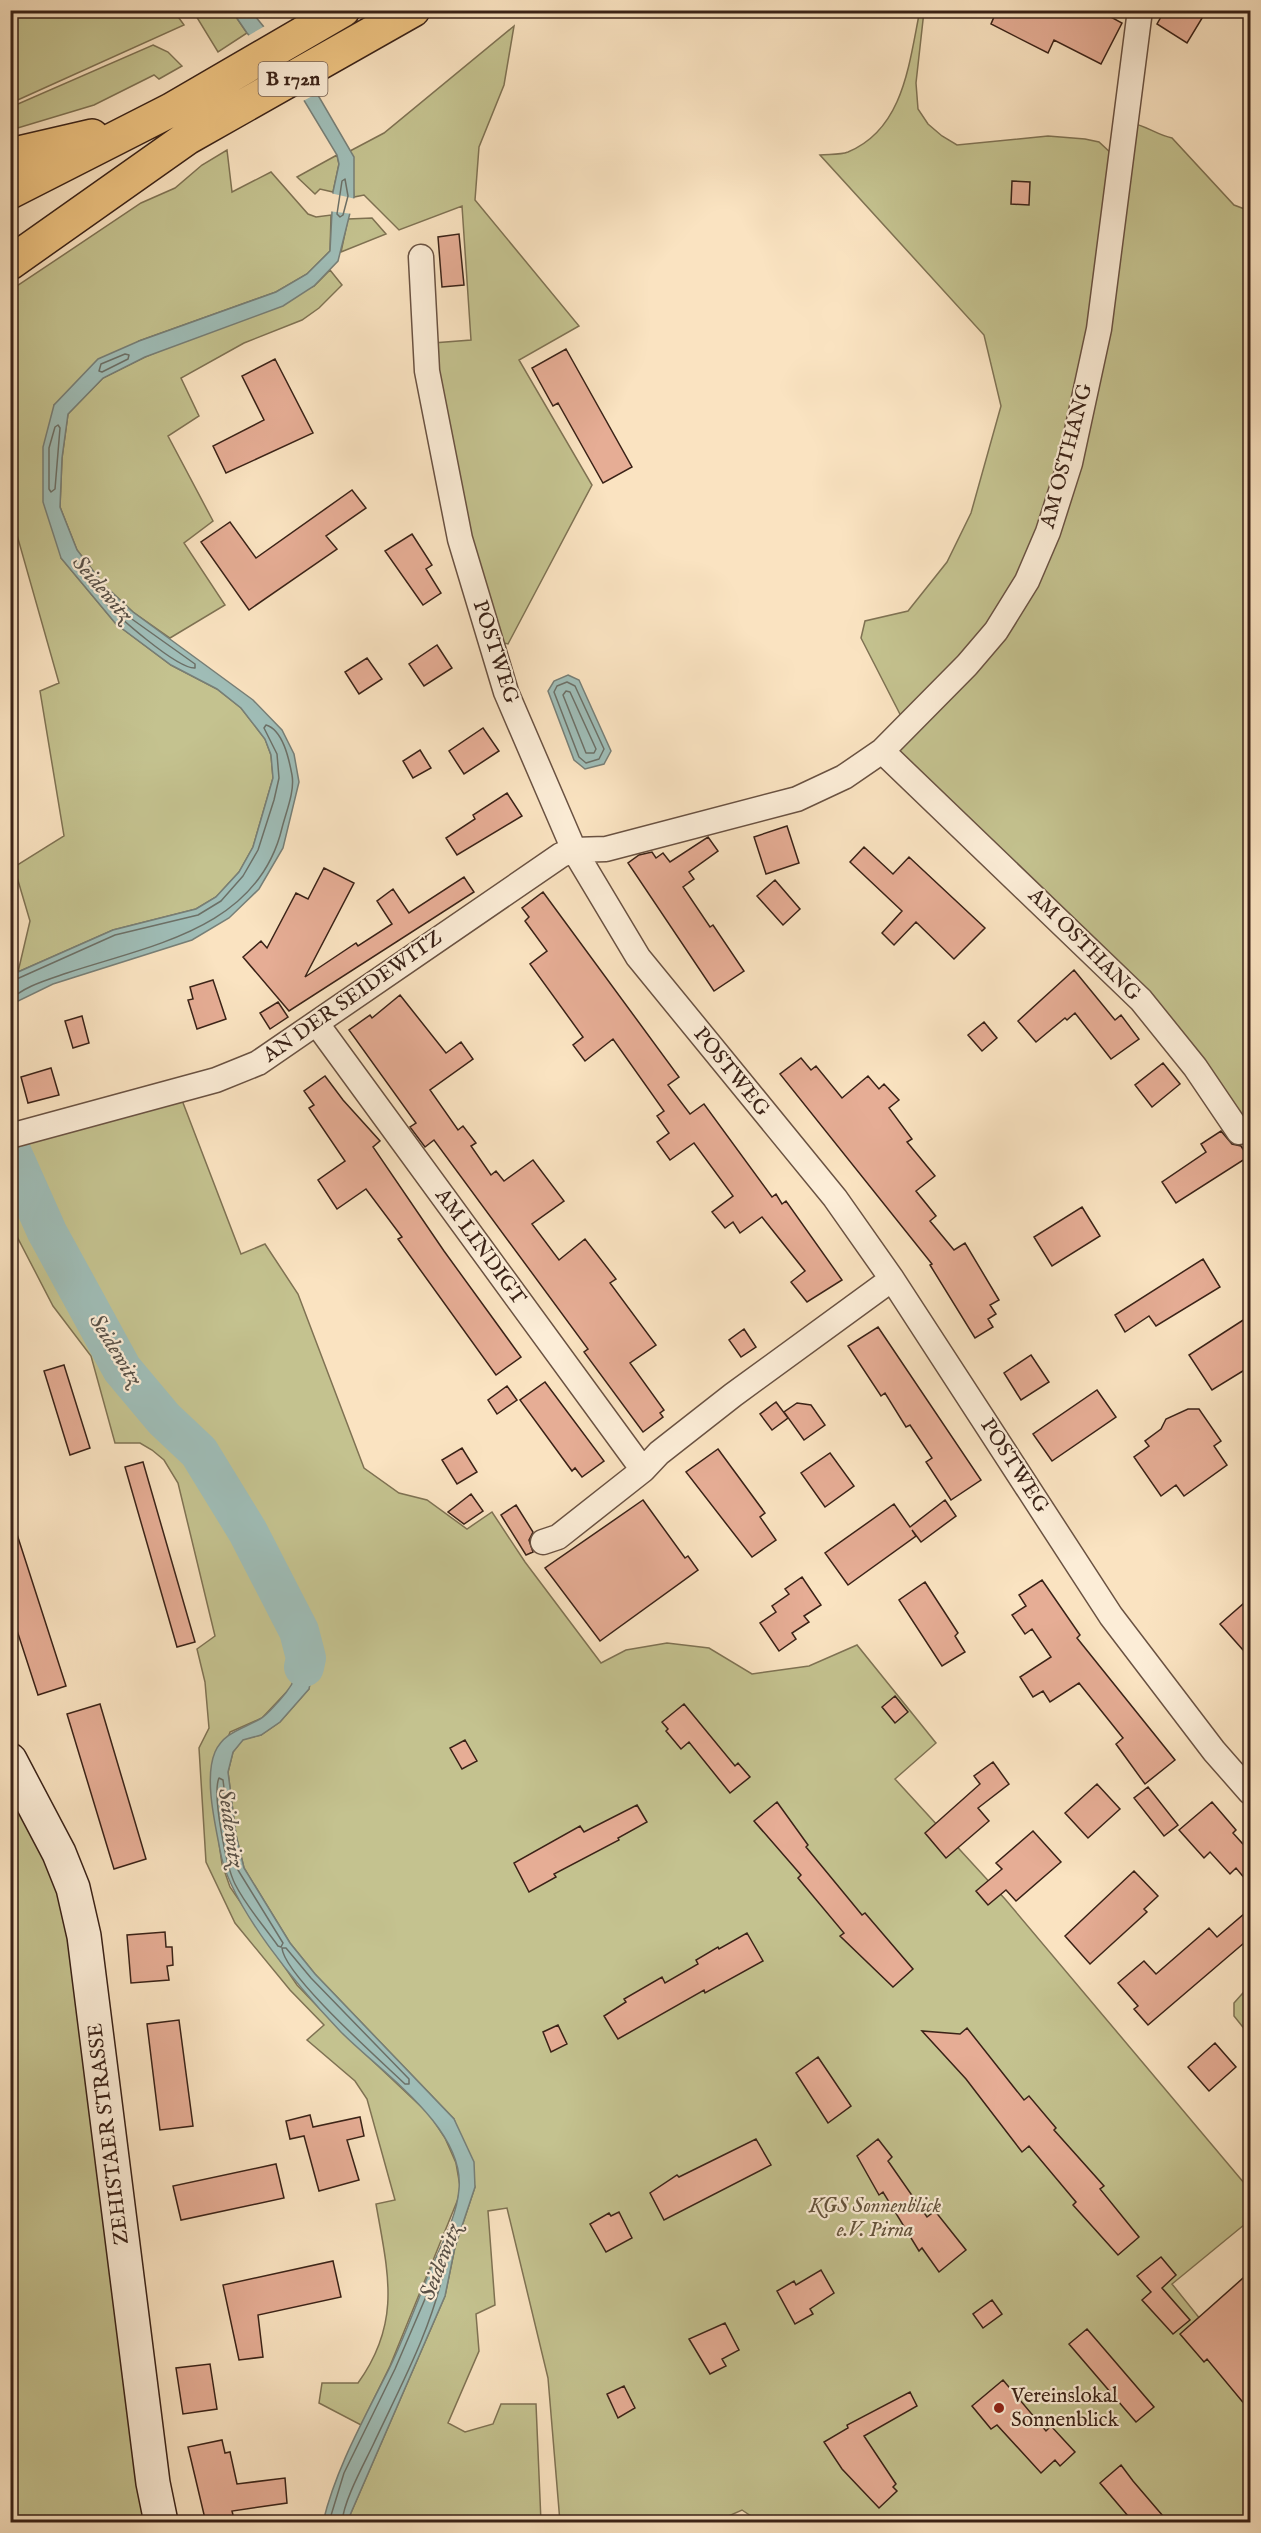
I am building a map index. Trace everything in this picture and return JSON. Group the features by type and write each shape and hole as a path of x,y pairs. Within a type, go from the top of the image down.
{"highway":[{"name":"B 172n","path":"10,192 171,110 343,10"},
{"name":"B 172n","path":"10,263 187,138 406,15"},
{"path":"10,154 89,137 171,110"},
{"name":"B 172n","path":"10,210 187,138"}],"main road":[{"name":"ZEHISTAER STRASSE","path":"10,1760 59,1852 74,1888 84,1936 153,2484 161,2523"}],"street":[{"name":"AM OSTHANG","path":"574,850 606,849 796,799 844,777 882,751 967,665 996,631 1027,581 1048,532 1070,464 1099,329 1140,10"},
{"name":"POSTWEG","path":"421,257 427,371 460,539 506,692 574,850 638,957 835,1198 892,1279 1111,1616 1200,1732 1251,1792"},
{"name":"AM OSTHANG","path":"882,751 1141,1000 1195,1067 1239,1132"},
{"name":"AN DER SEIDEWITZ","path":"16,1134 216,1080 258,1063 532,874 561,855 574,850"},
{"name":"AM LINDIGT","path":"317,1024 643,1470"},
{"path":"543,1542 558,1537 733,1395 892,1279"}],"green space":[{"path":"920,10 924,11 916,83 918,109 928,124 942,136 957,145 1048,136 1085,139 1099,142 1112,154 1095,326 1043,527 993,627 903,720 861,638 865,621 908,611 947,562 971,513 1001,406 984,335 820,155 848,152 867,141 881,128 901,92"},
{"path":"10,11 174,11 184,25 11,103"},
{"path":"193,11 232,11 247,33 218,52"},
{"path":"514,26 504,85 479,147 475,200 579,326 519,360 592,485 508,644 500,642 476,558 433,343 471,340 462,206 399,230 364,195 354,197 350,151 384,133"},
{"path":"153,45 168,52 182,66 159,79 154,75 94,105 11,130 11,107"},
{"path":"1131,123 1172,138 1234,205 1250,211 1250,1141 1219,1091 895,754 954,686 1052,533"},
{"path":"227,150 232,192 271,172 308,214 316,217 331,215 330,251 307,274 276,292 139,341 54,405 61,558 116,624 171,665 217,689 241,708 265,739 271,755 273,778 253,847 239,872 216,897 196,909 113,930 18,972 30,921 14,867 64,836 40,691 59,683 11,514 11,290 141,203 175,188 202,165"},
{"path":"337,155 339,164 333,192 320,189 315,194 297,177"},
{"path":"372,218 386,234 341,252 348,219"},
{"path":"330,270 342,285 319,308 302,320 244,343 181,378 199,416 168,436 213,521 184,543 225,605 170,638 133,612 104,585 77,550 60,507 62,458 68,414 103,378 145,357 314,286"},
{"name":"KGS Sonnenblick e.V. Pirna","path":"180,1095 241,1254 265,1244 298,1294 364,1468 399,1493 427,1500 467,1529 492,1512 525,1562 601,1663 626,1650 667,1643 709,1648 752,1674 809,1666 857,1645 936,1743 895,1779 1005,1899 1250,2190 1250,2220 1172,2284 1250,2381 1250,2522 760,2522 742,2510 715,2522 560,2522 548,2378 507,2208 488,2211 495,2305 476,2314 479,2351 448,2423 465,2432 493,2424 501,2404 536,2404 541,2522 347,2522 445,2296 455,2247 475,2187 454,2119 315,1974 290,1943 244,1868 236,1835 228,1772 233,1752 243,1739 261,1735 280,1722 309,1689 314,1661 304,1631 299,1631 248,1532 199,1453 164,1419 122,1369 47,1232 10,1144"},
{"path":"10,1179 36,1234 108,1362 152,1419 191,1460 226,1513 292,1636 299,1657 294,1684 262,1718 230,1732 211,1786 222,1864 230,1887 297,1985 341,2031 430,2115 445,2138 456,2163 460,2186 458,2199 390,2366 361,2425 319,2403 322,2383 358,2383 372,2361 386,2318 387,2275 376,2204 395,2200 367,2099 355,2081 307,2040 324,2025 290,1990 235,1923 206,1862 199,1748 209,1728 205,1682 197,1649 215,1636 178,1483 164,1460 152,1450 140,1443 115,1443 91,1356 53,1306 11,1225"},
{"path":"10,1783 61,1891 153,2522 11,2522"},
{"path":"1250,1985 1250,2036 1234,2016 1234,2003"}],"water":[{"path":"232,11 251,11 315,90 354,157 354,197 338,261 314,286 283,306 145,357 103,378 68,414 62,458 60,507 77,550 104,585 133,612 253,700 282,730 294,754 299,782 283,848 259,889 229,918 192,940 53,984 18,1001 11,1011 11,978 18,972 113,930 196,909 216,897 239,872 253,847 273,778 271,755 265,739 241,708 217,689 171,665 116,624 61,558 43,502 43,447 54,405 98,359 139,341 276,292 307,274 330,251 333,192 339,164 337,155 302,97 247,33"},
{"path":"568,675 579,680 611,751 604,764 585,769 574,760 548,691 554,681"},
{"path":"10,1149 47,1232 122,1369 164,1419 199,1452 248,1532 299,1631 304,1631 314,1661 309,1689 280,1722 261,1735 243,1740 233,1752 228,1772 236,1835 244,1868 290,1943 315,1974 454,2119 474,2162 475,2187 455,2247 445,2296 347,2522 323,2522 343,2463 405,2333 452,2221 459,2189 457,2166 448,2144 434,2122 396,2082 340,2031 287,1970 252,1921 226,1872 213,1814 210,1787 210,1774 215,1752 229,1735 263,1717 286,1693 295,1678 298,1663 292,1635 226,1513 191,1460 152,1419 108,1362 75,1312 11,1179"}],"pier":[{"path":"265,26 320,92 301,102 246,37"},
{"path":"330,193 356,199 353,214 328,211"}],"building":[{"path":"997,10 1098,10 1122,23 1101,64 1054,40 1048,53 991,24"},
{"path":"1165,10 1207,10 1187,43 1157,24"},
{"path":"1012,181 1030,182 1029,205 1011,204"},
{"path":"459,234 464,285 442,287 438,237"},
{"path":"566,349 632,467 603,483 558,403 553,406 532,368"},
{"path":"275,359 313,433 226,473 213,446 264,420 242,376"},
{"path":"352,490 366,508 326,536 337,549 249,610 201,542 230,522 256,558"},
{"path":"412,534 432,565 426,569 441,593 423,605 385,551"},
{"path":"437,645 452,668 424,686 409,664"},
{"path":"367,658 382,679 359,694 345,672"},
{"path":"483,728 499,751 464,774 449,751"},
{"path":"420,750 431,768 413,778 403,761"},
{"path":"507,793 522,816 457,855 446,838 475,819 473,815"},
{"path":"787,826 799,863 766,874 754,837"},
{"path":"708,837 718,851 689,872 694,879 683,887 710,927 713,925 744,971 714,991 628,863 639,855 652,852 656,858 663,853 670,862"},
{"path":"864,847 893,874 909,857 985,928 954,959 916,922 894,945 882,933 902,911 850,862"},
{"path":"324,868 354,883 305,977 356,943 358,946 392,924 377,901 393,889 409,913 464,877 474,892 289,1011 243,957 261,941 267,948 296,893 308,899"},
{"path":"775,880 800,909 783,925 757,896"},
{"path":"543,892 679,1077 668,1085 690,1114 704,1104 772,1197 776,1194 782,1204 786,1201 842,1280 807,1302 791,1282 805,1271 762,1217 740,1233 733,1222 725,1228 712,1212 733,1196 694,1143 670,1160 657,1142 669,1133 657,1116 664,1111 613,1039 585,1061 573,1045 583,1037 530,964 547,951 525,921 529,917 522,908"},
{"path":"1074,970 1115,1020 1121,1015 1139,1039 1111,1059 1075,1013 1067,1020 1065,1018 1036,1042 1018,1021"},
{"path":"213,980 226,1019 197,1029 188,1000 193,999 190,987"},
{"path":"400,995 446,1053 461,1042 473,1059 430,1090 458,1130 463,1126 476,1143 471,1146 491,1175 496,1171 504,1181 533,1160 564,1201 532,1224 559,1260 585,1239 616,1279 610,1283 656,1345 630,1363 664,1410 660,1413 663,1417 643,1432 584,1352 588,1349 434,1140 425,1147 410,1127 416,1123 349,1030 370,1015 372,1018"},
{"path":"278,1002 288,1017 270,1029 260,1013"},
{"path":"82,1016 89,1043 73,1048 65,1021"},
{"path":"984,1022 997,1038 982,1051 968,1035"},
{"path":"801,1058 811,1070 816,1066 842,1098 868,1076 879,1089 884,1084 899,1100 889,1108 912,1139 907,1142 935,1176 916,1191 936,1216 930,1221 954,1250 965,1243 999,1300 990,1305 996,1314 988,1319 993,1327 975,1338 930,1265 932,1264 780,1074"},
{"path":"1163,1063 1180,1084 1152,1107 1135,1085"},
{"path":"51,1068 59,1095 28,1103 21,1077"},
{"path":"325,1076 380,1141 373,1147 444,1251 521,1357 496,1375 398,1239 402,1237 366,1189 337,1209 318,1180 345,1161 309,1108 314,1105 304,1091"},
{"path":"1221,1131 1232,1144 1241,1146 1248,1157 1176,1203 1162,1182 1206,1152 1201,1144"},
{"path":"1082,1207 1100,1236 1052,1266 1034,1237"},
{"path":"1203,1259 1220,1287 1156,1326 1149,1316 1125,1332 1115,1315"},
{"path":"1251,1315 1251,1366 1212,1390 1189,1355"},
{"path":"878,1327 981,1480 951,1500 926,1462 932,1458 910,1425 906,1427 885,1393 881,1396 848,1346"},
{"path":"744,1329 756,1347 741,1357 729,1340"},
{"path":"1031,1355 1049,1382 1021,1400 1004,1373"},
{"path":"64,1365 90,1448 70,1455 44,1371"},
{"path":"545,1382 604,1461 582,1477 575,1468 572,1471 520,1400"},
{"path":"507,1386 517,1400 497,1414 488,1400"},
{"path":"1097,1390 1116,1417 1052,1461 1033,1434"},
{"path":"776,1402 788,1418 772,1430 760,1414"},
{"path":"797,1403 811,1405 825,1425 804,1440 784,1412"},
{"path":"1188,1409 1199,1409 1221,1441 1214,1446 1227,1465 1184,1496 1176,1485 1161,1496 1134,1457 1149,1446 1145,1441 1161,1429 1166,1419"},
{"path":"462,1448 477,1472 457,1484 442,1460"},
{"path":"718,1449 765,1513 760,1517 776,1540 752,1557 686,1472"},
{"path":"830,1453 854,1486 825,1507 801,1473"},
{"path":"143,1462 195,1642 177,1647 125,1467"},
{"path":"471,1494 483,1511 464,1524 448,1512"},
{"path":"643,1500 685,1558 688,1556 698,1570 600,1641 545,1568"},
{"path":"945,1500 956,1516 921,1542 912,1530 916,1536 848,1585 825,1553 894,1504 910,1527"},
{"path":"516,1505 533,1532 529,1540 533,1552 526,1555 501,1515"},
{"path":"14,1525 66,1686 38,1695 10,1609 10,1526"},
{"path":"802,1577 821,1605 804,1616 809,1622 792,1633 796,1639 779,1651 760,1623 776,1612 772,1606 789,1594 785,1589"},
{"path":"1042,1580 1080,1635 1077,1638 1175,1760 1145,1784 1116,1744 1123,1738 1079,1683 1050,1702 1043,1691 1033,1697 1020,1677 1051,1657 1032,1629 1025,1634 1012,1615 1026,1606 1019,1595"},
{"path":"925,1582 958,1633 955,1636 965,1652 942,1666 899,1600"},
{"path":"1251,1597 1251,1659 1220,1624"},
{"path":"895,1696 908,1712 895,1723 882,1707"},
{"path":"100,1704 146,1859 114,1869 67,1714"},
{"path":"684,1704 735,1766 738,1763 750,1777 730,1793 689,1742 681,1749 666,1731 668,1729 662,1722"},
{"path":"465,1740 477,1761 462,1769 450,1748"},
{"path":"993,1762 1009,1784 978,1808 989,1821 946,1858 925,1833 980,1784 974,1776"},
{"path":"1097,1784 1120,1809 1088,1838 1065,1813"},
{"path":"1148,1787 1178,1825 1164,1836 1134,1798"},
{"path":"777,1802 808,1845 806,1847 862,1915 865,1913 913,1969 893,1987 840,1936 844,1933 798,1878 801,1875 754,1821"},
{"path":"1212,1802 1236,1830 1233,1833 1251,1853 1251,1886 1236,1868 1230,1874 1210,1852 1204,1858 1179,1830"},
{"path":"637,1805 647,1822 618,1838 619,1840 554,1874 556,1877 529,1892 514,1863 580,1826 584,1832"},
{"path":"1033,1831 1061,1862 1016,1901 1006,1890 988,1905 976,1891 1002,1869 996,1863"},
{"path":"1134,1871 1158,1896 1144,1909 1147,1912 1090,1964 1065,1936"},
{"path":"1251,1908 1251,1937 1148,2025 1134,2009 1138,2006 1118,1983 1144,1961 1156,1974 1209,1928 1217,1937"},
{"path":"165,1932 166,1947 172,1947 173,1965 167,1966 169,1980 131,1983 127,1935"},
{"path":"747,1933 763,1961 705,1993 704,1990 618,2039 604,2016 626,2002 624,1999 662,1977 665,1983 698,1964 696,1960"},
{"path":"179,2020 193,2126 160,2130 147,2024"},
{"path":"558,2025 567,2044 551,2052 543,2032"},
{"path":"967,2028 1024,2100 1029,2096 1056,2128 1054,2130 1104,2186 1100,2189 1139,2237 1118,2255 1073,2205 1076,2202 1029,2146 1022,2152 966,2079 922,2031 960,2034"},
{"path":"1215,2043 1236,2067 1209,2091 1188,2067"},
{"path":"818,2057 851,2106 828,2123 796,2073"},
{"path":"310,2115 313,2127 360,2117 364,2136 347,2140 359,2180 319,2191 304,2136 290,2139 286,2121"},
{"path":"756,2139 771,2165 664,2220 650,2193 677,2175 679,2177"},
{"path":"878,2139 892,2157 888,2161 927,2217 935,2211 966,2250 939,2272 922,2248 919,2251 883,2192 879,2195 857,2156"},
{"path":"276,2164 284,2198 181,2220 173,2186"},
{"path":"619,2212 632,2238 606,2252 590,2224 609,2213 611,2216"},
{"path":"1161,2257 1176,2275 1162,2288 1190,2320 1173,2334 1142,2300 1151,2292 1137,2276"},
{"path":"333,2261 341,2297 258,2315 263,2357 239,2360 223,2285"},
{"path":"821,2270 834,2293 810,2309 813,2314 795,2324 777,2291 794,2281 796,2285"},
{"path":"1251,2271 1251,2412 1207,2359 1204,2362 1180,2334"},
{"path":"992,2300 1002,2314 983,2328 973,2314"},
{"path":"725,2323 739,2350 722,2359 726,2366 710,2374 689,2339"},
{"path":"1087,2329 1154,2407 1136,2422 1069,2344"},
{"path":"210,2364 217,2409 183,2414 176,2368"},
{"path":"1003,2380 1046,2431 1051,2426 1075,2452 1060,2466 1055,2460 1041,2473 997,2425 991,2429 972,2406"},
{"path":"624,2386 635,2408 618,2418 607,2394"},
{"path":"910,2392 917,2406 864,2436 896,2484 893,2487 897,2491 879,2508 842,2469 824,2442 848,2428 847,2425"},
{"path":"222,2440 225,2453 230,2452 237,2484 285,2478 287,2503 232,2511 235,2523 206,2523 188,2447"},
{"path":"1121,2465 1169,2523 1134,2523 1100,2483"}],"waterway":[{"name":"Seidewitz","path":"10,1149 47,1232 122,1369 164,1419 199,1452 248,1532 299,1631 306,1658 304,1667"}],"place":[{"name":"Vereinslokal Sonnenblick","path":"999,2408"}]}
